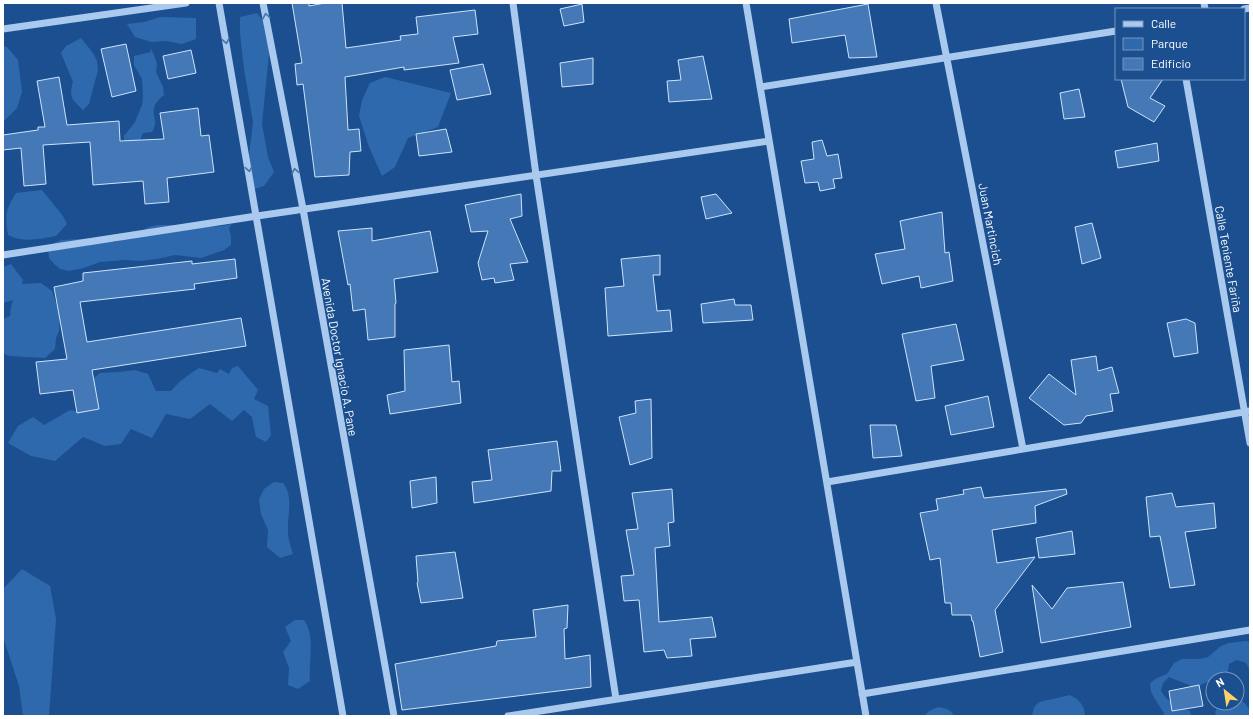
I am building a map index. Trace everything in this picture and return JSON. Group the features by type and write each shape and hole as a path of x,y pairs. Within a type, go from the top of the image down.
{"street":[{"path":"3,29 186,3"},
{"path":"219,3 343,716"},
{"name":"Avenida Doctor Ignacio A. Pane","path":"263,3 394,716"},
{"path":"513,3 536,175 616,699"},
{"path":"746,3 866,716"},
{"name":"Juan Martincich","path":"936,3 1023,449"},
{"path":"760,87 1115,31"},
{"name":"Calle Teniente Fariña","path":"1186,80 1247,411 1250,443"},
{"path":"3,255 302,209 769,141"},
{"path":"827,482 1247,411"},
{"path":"862,694 1250,630"},
{"path":"508,716 857,662"}],"green space":[{"path":"257,13 267,26 270,44 262,124 268,157 274,172 264,186 248,191 249,155 253,122 244,69 240,34 240,17"},
{"path":"160,17 196,18 196,39 182,44 166,41 151,42 135,37 127,24 144,22"},
{"path":"81,38 93,53 97,61 98,70 89,104 83,110 72,98 71,92 73,82 61,53 66,46"},
{"path":"3,46 7,47 18,60 22,92 17,108 3,122"},
{"path":"150,47 157,64 156,72 163,87 164,95 155,106 155,125 152,132 143,133 140,140 124,145 124,136 135,122 142,105 142,79 134,65 134,56 151,52"},
{"path":"385,77 451,93 438,127 408,138 395,167 382,176 369,147 359,116 362,100 370,83"},
{"path":"42,190 63,216 67,224 56,236 26,240 8,235 6,222 7,213 16,193"},
{"path":"232,224 229,228 231,245 224,250 201,258 175,255 141,261 125,260 100,262 84,268 69,271 60,269 49,258 48,249 54,243 62,240 98,238 115,242 126,239 149,227 158,225 175,225 192,228"},
{"path":"11,264 23,280 22,284 41,283 52,291 60,315 59,331 56,338 55,349 45,358 9,356 3,353 3,319 10,316 13,300 3,303 3,267"},
{"path":"238,366 258,390 254,399 268,406 271,435 266,442 256,437 252,417 244,410 232,421 210,404 190,419 166,414 152,438 131,429 121,444 105,446 83,437 55,461 31,456 8,443 18,426 33,417 44,425 70,410 82,412 81,389 100,373 135,370 148,374 156,391 171,391 184,378 199,368 217,373 220,369 229,374 232,368"},
{"path":"274,482 283,483 289,500 288,535 293,554 280,558 267,547 268,530 261,514 259,499 264,489"},
{"path":"22,569 50,586 56,619 49,716 23,716 19,686 3,637 3,589"},
{"path":"295,620 304,620 308,627 311,641 310,681 298,689 288,685 289,668 283,652 291,641 285,627"},
{"path":"1250,642 1250,670 1246,663 1237,660 1229,664 1228,671 1205,671 1205,683 1195,688 1169,677 1163,683 1161,691 1177,706 1190,711 1191,716 1163,716 1164,713 1151,692 1150,683 1167,674 1174,663 1182,659 1200,659 1208,657 1221,646 1229,643"},
{"path":"1070,695 1081,703 1085,716 1032,716 1037,704"},
{"path":"1245,704 1249,710 1250,716 1217,716 1215,713 1216,711 1245,711"},
{"path":"938,707 949,710 954,716 924,716 929,711"}],"building":[{"path":"292,3 309,3 309,6 325,3 342,3 346,48 401,40 400,36 418,34 416,17 475,10 478,34 453,37 459,63 404,70 404,67 345,77 348,130 359,129 361,151 350,152 349,175 315,177 303,84 297,85 295,64 302,63"},
{"path":"582,4 584,22 564,26 560,9"},
{"path":"868,4 877,57 849,58 845,35 792,43 789,19"},
{"path":"126,44 136,91 112,97 101,49"},
{"path":"191,50 196,73 168,79 163,56"},
{"path":"703,56 712,99 669,102 667,81 681,80 678,60"},
{"path":"593,58 593,84 562,87 560,63"},
{"path":"483,64 491,94 457,100 450,70"},
{"path":"59,77 67,125 119,121 120,141 164,139 160,113 198,108 201,136 209,135 214,172 167,178 169,202 145,204 143,181 93,185 90,142 43,145 46,184 24,186 21,148 3,150 3,135 38,130 38,127 45,127 37,81"},
{"path":"1121,80 1162,80 1150,98 1165,106 1154,122 1128,107"},
{"path":"1079,89 1085,117 1064,119 1060,93"},
{"path":"446,129 452,152 419,156 416,134"},
{"path":"822,140 827,156 838,154 842,178 833,179 835,188 820,191 818,182 805,183 801,161 814,159 812,142"},
{"path":"1157,143 1159,161 1118,168 1115,151"},
{"path":"521,194 522,216 510,219 528,262 510,264 514,280 495,283 494,278 482,280 478,263 488,231 471,232 465,205"},
{"path":"716,194 732,213 706,219 701,197"},
{"path":"942,212 945,253 949,252 953,281 921,288 919,276 882,284 875,254 905,249 900,221"},
{"path":"1092,223 1101,258 1082,264 1075,227"},
{"path":"372,228 372,241 430,231 438,272 394,279 396,303 395,337 368,340 365,309 353,311 350,284 348,285 338,231"},
{"path":"660,255 660,275 653,275 657,311 670,310 672,331 608,336 605,288 624,286 621,259"},
{"path":"235,259 237,278 194,284 195,289 80,302 87,342 241,318 246,346 92,370 99,409 77,413 73,390 40,394 36,362 67,359 54,287 83,281 83,273 192,261 192,264"},
{"path":"734,299 735,305 751,305 753,320 703,323 701,304"},
{"path":"1186,319 1195,323 1198,353 1174,357 1167,323"},
{"path":"956,324 964,360 931,366 935,398 916,401 902,334"},
{"path":"449,345 452,382 459,381 461,403 390,414 387,395 405,391 404,350"},
{"path":"1096,356 1098,371 1112,367 1119,393 1110,394 1113,411 1086,416 1081,423 1064,425 1029,398 1049,374 1076,395 1071,360"},
{"path":"988,396 994,427 951,435 945,406"},
{"path":"651,399 652,458 630,465 619,417 636,413 635,401"},
{"path":"870,425 896,425 902,456 873,458"},
{"path":"557,441 561,471 552,471 551,491 474,503 472,482 492,480 488,450"},
{"path":"436,477 437,503 412,508 410,481"},
{"path":"981,487 984,498 1066,489 1067,494 1035,506 1036,523 992,530 997,563 1035,557 995,610 1003,652 980,657 971,615 952,615 951,603 945,603 940,558 930,560 920,513 938,510 936,499 964,494 963,490"},
{"path":"672,489 674,522 668,523 670,546 655,548 659,622 712,617 716,637 690,639 692,656 667,658 664,650 644,652 639,600 624,601 621,576 634,575 626,530 638,529 632,493"},
{"path":"1172,493 1176,507 1214,503 1216,528 1185,532 1195,585 1170,588 1160,536 1150,537 1146,497"},
{"path":"1072,531 1075,554 1039,558 1036,538"},
{"path":"455,552 463,598 421,603 417,583 416,556"},
{"path":"1123,582 1131,627 1041,643 1032,585 1052,609 1067,588"},
{"path":"568,605 567,628 564,629 565,659 590,655 591,687 402,710 395,664 496,646 497,641 536,637 533,610"},
{"path":"1199,685 1203,706 1172,711 1169,691"}]}
